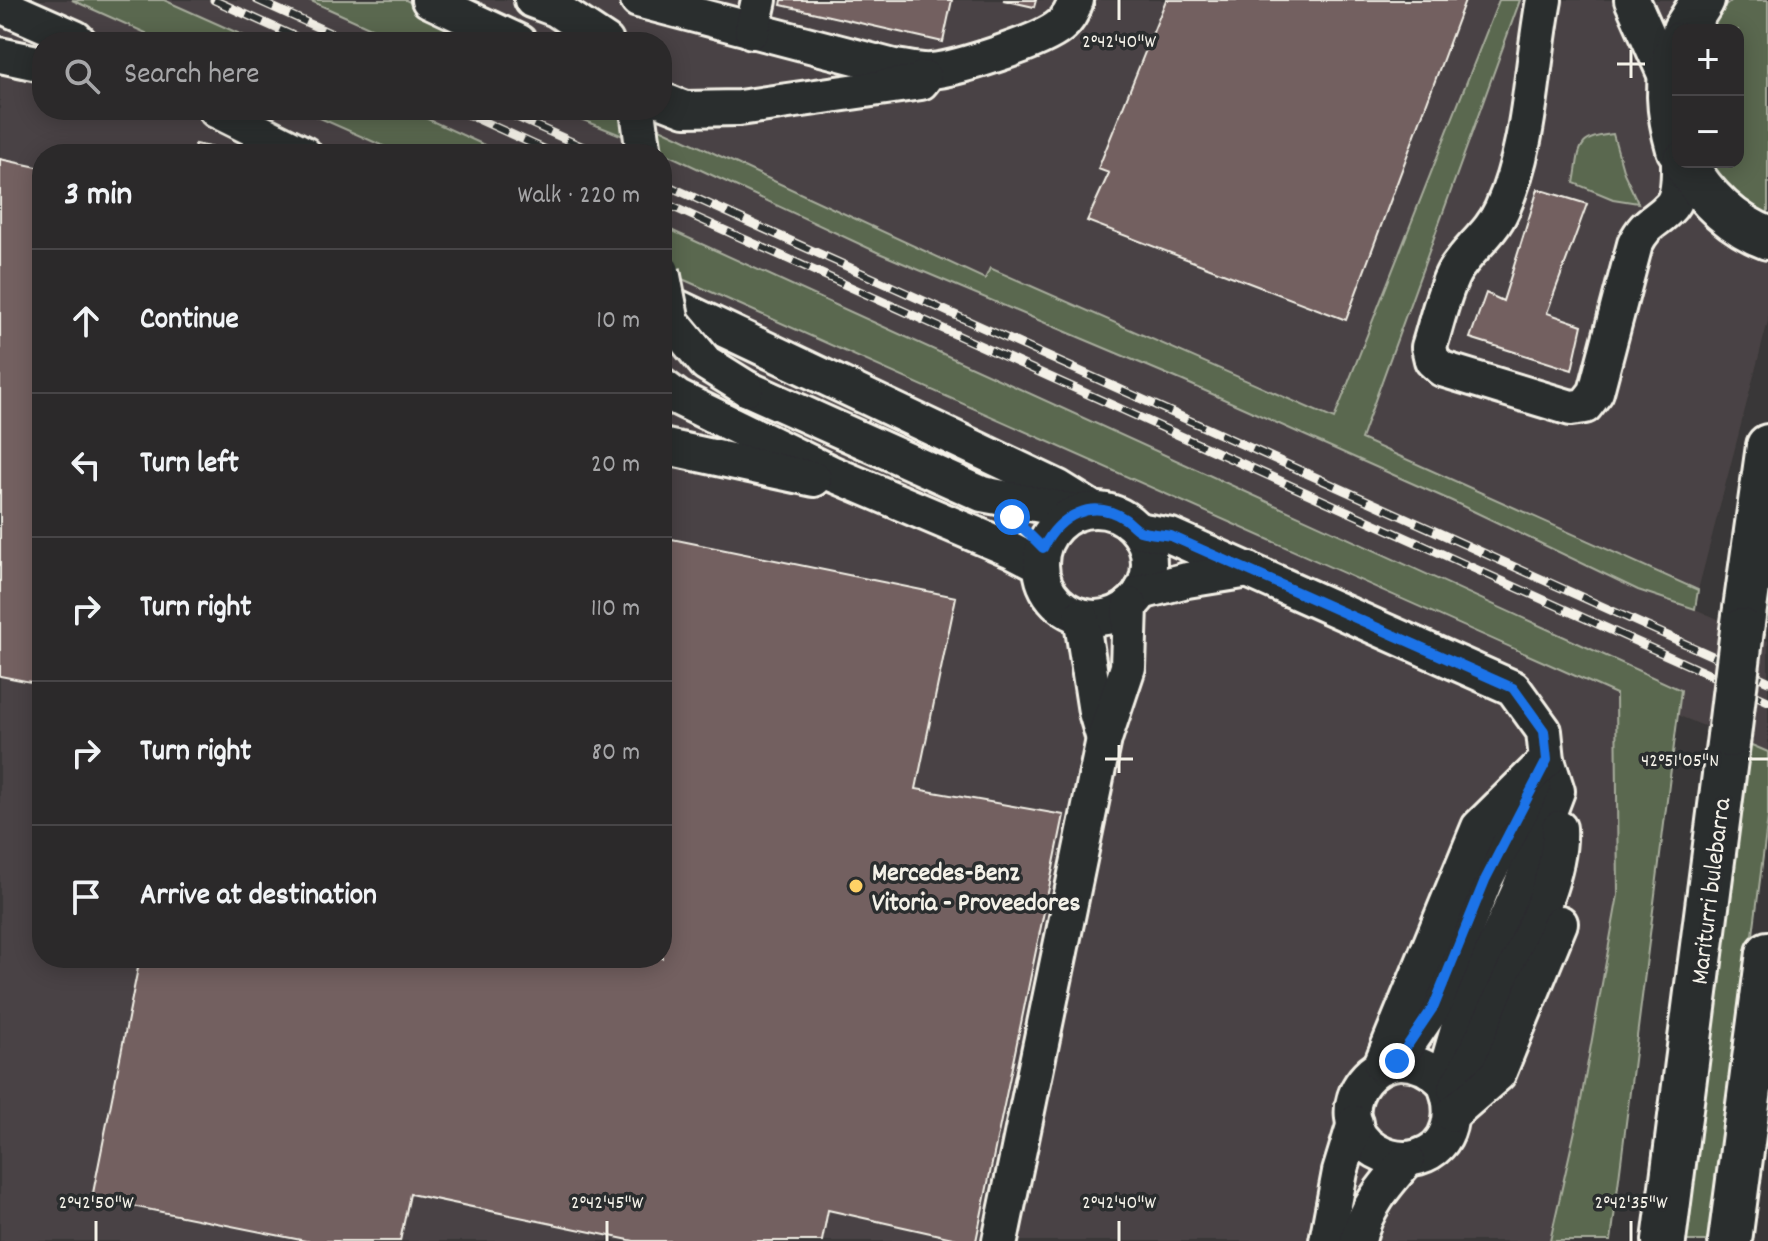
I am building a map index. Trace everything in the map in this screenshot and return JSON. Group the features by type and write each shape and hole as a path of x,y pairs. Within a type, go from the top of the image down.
{"main road":[{"path":"1688,24 1703,0"},
{"path":"1672,82 1672,127"},
{"path":"1686,168 1698,187 1723,213 1763,241"},
{"name":"Mariturri bulebarra","path":"1664,1241 1768,446"},
{"path":"1730,1241 1761,1048 1768,953"}],"street":[{"path":"429,0 498,32"},
{"path":"638,0 756,15 894,67 930,72 1045,37 1067,19 1076,0"},
{"path":"1544,0 1516,173 1501,212 1454,273 1429,347 1432,360 1442,369 1571,408 1585,406 1596,392 1635,244 1644,227 1672,205 1681,168"},
{"path":"1632,0 1672,61"},
{"path":"544,4 590,32"},
{"path":"0,5 61,32"},
{"path":"0,55 32,62"},
{"path":"672,104 685,109 739,108 921,82 930,72"},
{"path":"236,120 284,144"},
{"path":"639,120 643,144"},
{"path":"672,305 1057,487 1086,511"},
{"path":"672,322 706,363 746,388 982,494 1012,517 1042,556"},
{"path":"672,394 857,484 1010,549 1042,556"},
{"path":"672,448 819,480 857,484"},
{"path":"982,494 1118,516 1138,530 1171,536 1513,688 1544,731 1560,840 1569,869 1564,914 1498,1074 1449,1097"},
{"path":"1086,511 1063,520 1051,532 1042,556 1044,582 1052,597 1065,609 1081,616 1107,616 1136,598 1187,580 1249,570"},
{"path":"1000,1241 1104,739 1128,667 1136,598 1148,577 1146,545 1138,530"},
{"path":"1081,616 1096,712 1104,739"},
{"path":"1552,776 1519,891 1461,1019 1449,1097 1448,1131 1438,1145 1424,1155 1407,1160 1389,1158 1374,1150 1362,1138 1355,1123 1353,1106 1358,1089 1367,1075 1389,1063 1434,1006 1485,880 1552,776"},
{"path":"1389,1063 1415,1062 1431,1069 1449,1097"},
{"path":"1327,1241 1340,1172 1355,1123"},
{"path":"1358,1241 1361,1224 1384,1187 1407,1160"}],"shaded area":[{"path":"0,0 72,0 144,32 32,32 32,120 324,120 378,144 32,144 32,968 672,968 672,274 1518,651 1678,714 1681,690 672,231 672,156 879,253 1183,381 1452,501 1638,590 1695,609 1768,641 1768,752 1677,715 1611,1241 0,1241"},
{"path":"164,0 309,0 380,32 236,32"},
{"path":"406,0 1768,0 1768,321 1698,590 1361,440 1334,420 991,268 986,279 643,120 672,120 672,32 467,32"},
{"path":"430,120 583,120 643,144 482,144"}],"green space":[{"path":"72,0 164,0 236,32 144,32"},
{"path":"309,0 406,0 467,32 380,32"},
{"path":"1499,0 1520,0 1361,439 1698,590 1695,609 1638,590 1452,501 1183,381 879,253 672,156 672,144 643,144 583,120 643,120 985,279 990,268 1334,419"},
{"path":"1732,0 1768,0 1768,216 1734,193 1712,168 1744,168 1744,24 1712,24"},
{"path":"324,120 430,120 482,144 378,144"},
{"path":"1613,134 1624,173 1638,203 1613,199 1574,183 1579,153 1585,142"},
{"path":"672,231 1681,690 1611,1241 1550,1241 1578,1117 1618,895 1616,694 672,274"},
{"path":"1747,743 1768,752 1768,817 1714,1241 1681,1241"}],"building":[{"path":"782,0 952,0 943,42 781,5"},
{"path":"1003,0 1036,0 1034,7"},
{"path":"1166,0 1465,0 1346,320 1087,221 1109,173 1098,169"},
{"path":"0,159 32,166 32,682 0,676"},
{"path":"1538,189 1587,204 1547,313 1582,325 1572,370 1470,338 1486,293 1503,301"},
{"name":"Mercedes-Benz Vitoria - Proveedores","path":"672,539 956,597 916,789 1064,815 976,1241 828,1210 822,1241 634,1241 410,1194 400,1241 306,1241 92,1198 138,968 672,968"}],"railway":[{"path":"214,0 285,32"},
{"path":"257,0 328,32"},
{"path":"480,120 533,144"},
{"path":"523,120 577,144"},
{"path":"672,188 1768,681"},
{"path":"672,207 1768,701"}],"place":[{"name":"Mercedes-Benz Vitoria - Proveedores","path":"856,886"}],"route":[{"path":"1012,517 1043,548 1051,532 1063,520 1078,512 1094,510 1110,512 1126,519 1138,530 1171,536 1513,688 1544,731 1547,760 1485,880 1434,1006 1397,1061"}]}
